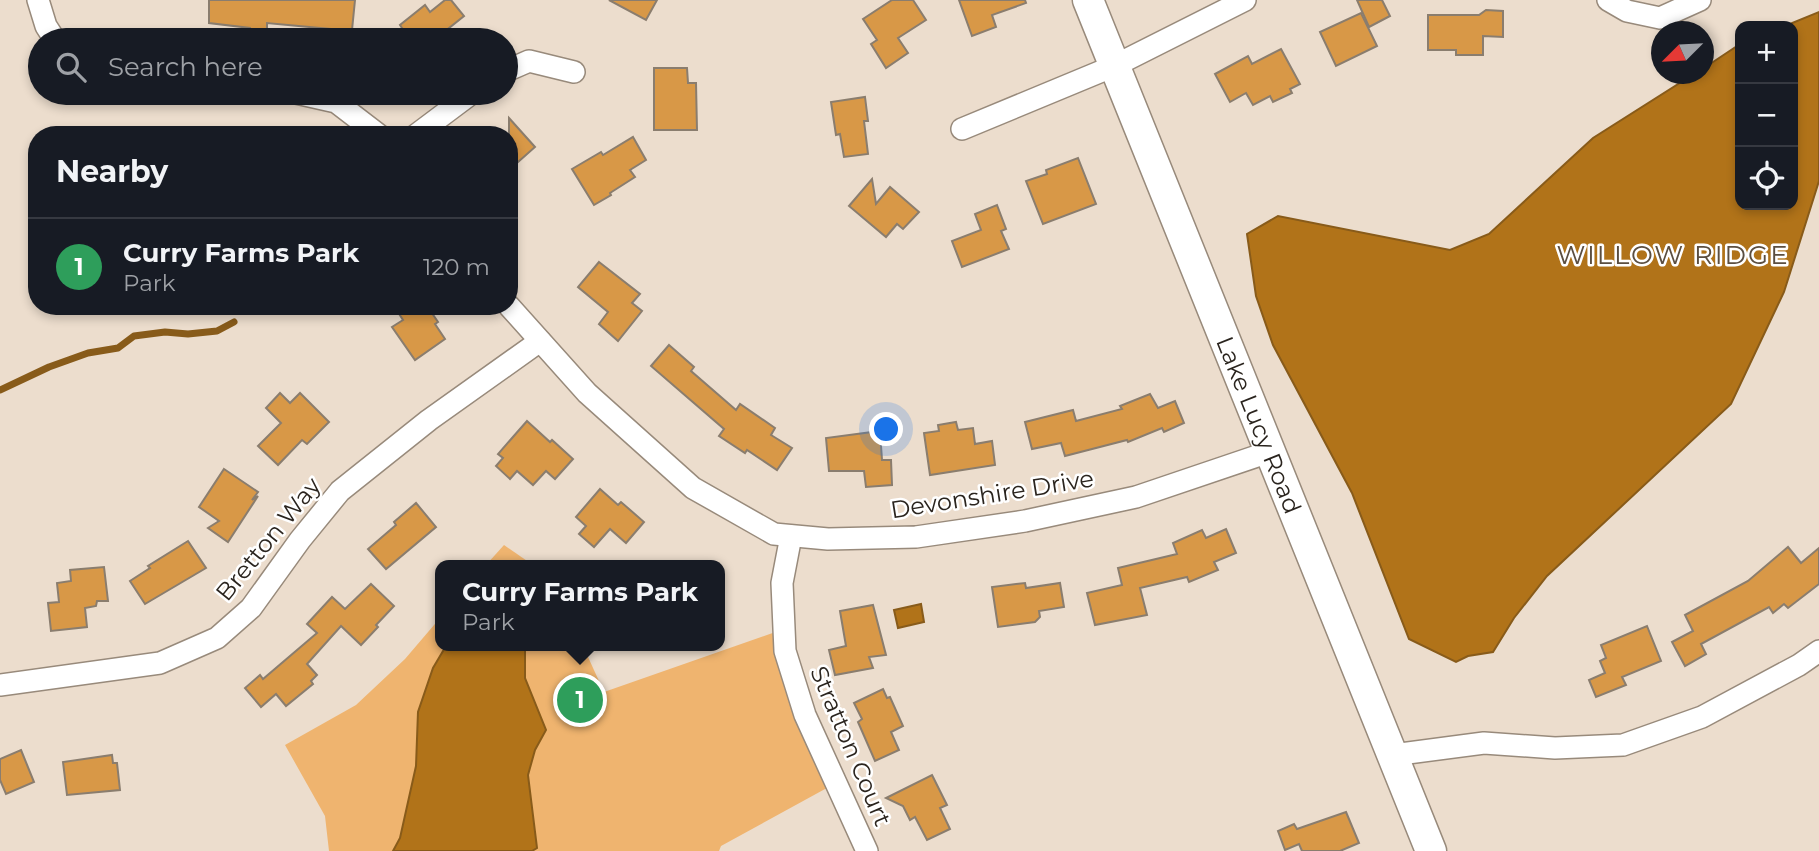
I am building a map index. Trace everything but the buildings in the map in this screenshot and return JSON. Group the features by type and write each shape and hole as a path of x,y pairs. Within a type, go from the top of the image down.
{"street":[{"path":"37,0 47,28"},
{"name":"Lake Lucy Road","path":"1088,0 1431,851"},
{"path":"962,129 1115,66 1245,0"},
{"path":"1608,0 1627,11 1660,18 1700,0"},
{"path":"518,66 529,61 574,72"},
{"path":"340,105 367,126"},
{"path":"428,126 456,105"},
{"name":"Devonshire Drive","path":"517,315 586,393 693,488 774,534 828,539 916,537 1025,521 1136,497 1269,452"},
{"name":"Bretton Way","path":"0,685 160,663 217,638 251,607 340,491 429,420 540,341"},
{"name":"Stratton Court","path":"791,536 782,583 785,651 805,715 867,851"},
{"path":"1393,755 1484,743 1555,748 1623,745 1702,717 1799,665 1819,651"}],"shaded area":[{"path":"1819,12 1819,181 1784,292 1731,404 1547,576 1514,618 1493,652 1468,656 1456,662 1409,639 1352,493 1273,345 1256,296 1247,234 1278,216 1450,250 1489,234 1593,138 1678,84 1714,84 1714,61 1735,47 1735,210 1798,210 1797,21"},
{"path":"504,545 526,560 490,560"},
{"path":"921,604 924,622 898,628 894,610"},
{"path":"435,624 435,651 585,651 604,692 784,629 836,783 721,846 719,851 329,851 325,816 285,745 356,705 405,659"},
{"path":"443,651 525,651 525,678 546,730 535,750 528,775 537,848 532,851 393,851 400,838 416,766 418,712 433,668"}],"waterway":[{"path":"0,390 49,367 88,353 118,348 134,336 165,332 188,334 217,331 234,322"}],"place":[{"name":"Curry Farms Park","path":"580,700"}],"district":[{"name":"WILLOW RIDGE","path":"1673,255"}]}
